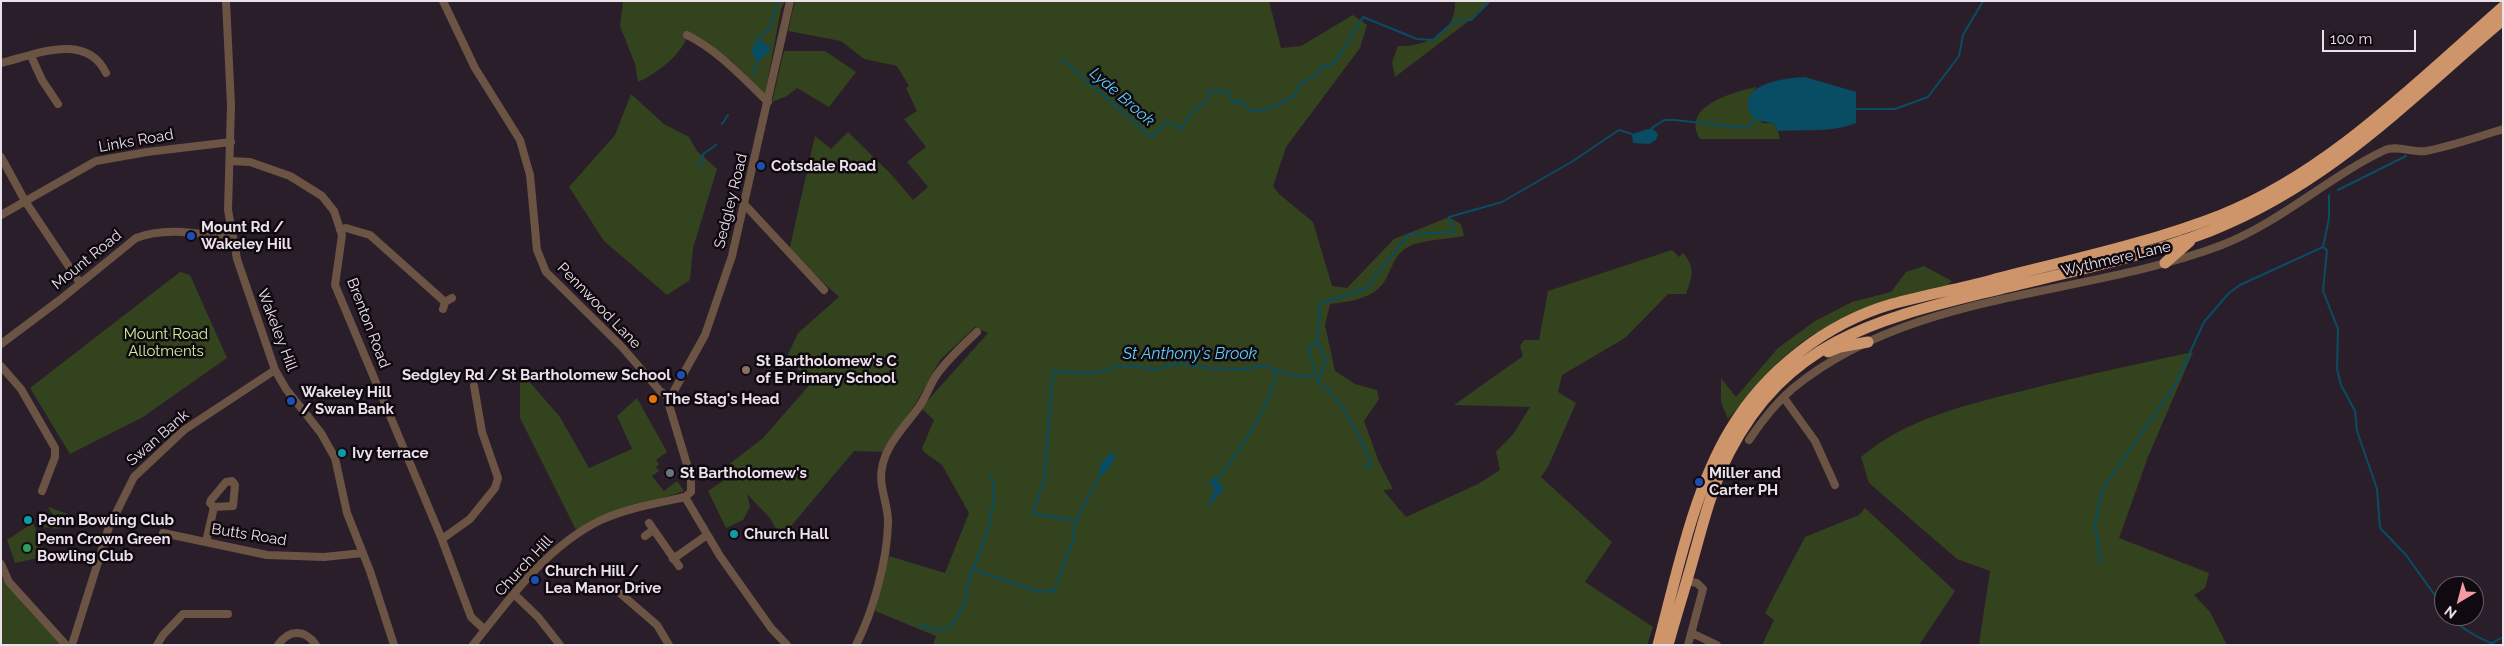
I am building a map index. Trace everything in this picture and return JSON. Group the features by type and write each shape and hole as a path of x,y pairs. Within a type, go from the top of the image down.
{"highway":[{"path":"1658,645 1700,498 1719,450 1730,430 1756,393 1775,372 1806,346 1834,330 1891,305 2164,236 2224,214 2302,172 2347,141 2503,7"},
{"path":"1668,645 1709,501 1729,454 1765,400 1794,371 1830,344 1877,321 1934,304 2146,252 2195,236 2268,204 2338,161 2399,112 2503,20"},
{"path":"2164,263 2195,236"},
{"path":"1794,371 1830,350 1868,342"}],"street":[{"name":"Wakeley Hill","path":"226,1 230,53 231,142 228,210 232,238 246,288 275,370 286,389 330,447 347,513 394,645"},
{"name":"Pennwood Lane","path":"443,1 475,68 520,140 530,175 537,250 546,272 622,347 660,392 670,398"},
{"name":"Sedgley Road","path":"670,398 705,335 732,256 790,1"},
{"path":"687,35 704,43 768,102"},
{"path":"1,63 59,48 76,48 92,56 102,64 106,73"},
{"path":"31,56 42,80 58,104"},
{"name":"Wythmere Lane","path":"1748,440 1764,418 1784,398 1820,370 1868,342 1916,323 2080,281 2164,263 2223,244 2252,231 2328,182 2388,149 2426,151 2503,129"},
{"name":"Links Road","path":"1,215 96,161 231,142"},
{"path":"1,157 25,201 80,283"},
{"name":"Brenton Road","path":"231,161 250,162 271,168 310,188 328,202 339,222 342,239 335,285 442,539 471,617 485,630"},
{"path":"745,205 824,290"},
{"path":"340,230 346,228 370,236 447,303"},
{"name":"Mount Road","path":"1,344 80,283 123,246 148,233 170,232 232,238"},
{"path":"856,645 868,621 876,595 885,546 888,523 881,473 885,458 900,432 920,405 937,374 977,332"},
{"path":"1,366 21,388 55,448 55,457 42,491"},
{"name":"Swan Bank","path":"72,645 109,527 134,477 184,430 275,370"},
{"path":"442,539 470,519 495,488 498,478 482,432 474,386"},
{"path":"670,398 691,478 688,494 707,535 771,628 787,645"},
{"path":"1784,398 1815,441 1835,485"},
{"path":"36,480 46,483"},
{"name":"Church Hill","path":"473,645 556,550 587,528 618,514 688,494"},
{"path":"206,542 214,507"},
{"path":"645,536 651,526 679,566"},
{"name":"Butts Road","path":"163,533 267,555 324,557 362,553"},
{"path":"673,559 707,535"},
{"path":"1,564 9,582 66,645"},
{"path":"1686,581 1697,583 1703,589 1688,645"},
{"path":"515,595 538,617 560,645"},
{"path":"620,607 624,597 657,625 669,645"},
{"path":"157,645 163,635 183,614 228,614"},
{"path":"278,645 286,635 297,632 306,635 316,645"},
{"path":"1691,635 1696,635 1717,645"}],"green space":[{"path":"623,1 785,1 781,9 765,94 732,61 688,32 681,48 669,62 638,82 635,64 620,26"},
{"path":"795,1 1269,1 1281,48 1301,46 1353,15 1367,25 1360,48 1286,147 1273,186 1279,194 1313,222 1332,286 1347,288 1394,239 1449,217 1461,224 1464,236 1419,243 1402,251 1395,260 1384,282 1369,295 1356,300 1330,304 1325,325 1335,371 1355,384 1377,390 1379,399 1364,421 1379,462 1393,489 1383,490 1406,517 1478,484 1500,470 1496,452 1514,433 1530,407 1454,405 1523,356 1520,346 1524,340 1539,340 1548,291 1672,250 1679,257 1683,253 1690,263 1692,273 1686,294 1668,294 1625,338 1562,375 1558,392 1576,403 1548,467 1541,477 1612,542 1585,582 1653,627 1647,645 933,645 936,636 875,611 889,556 945,573 969,513 942,465 924,452 922,448 934,420 921,408 988,333 975,327 940,360 916,403 884,452 854,451 781,538 770,518 747,494 750,507 743,520 726,528 708,491 732,475 727,466 763,438 812,382 786,359 798,333 839,297 789,251 815,136 831,149 848,132 891,174 913,200 928,187 907,162 926,147 904,119 917,111 906,88 909,86 897,66 864,59 841,41 788,31"},
{"path":"1455,1 1490,1 1470,20 1395,77 1392,62 1398,46 1408,46 1428,41 1445,30 1451,22"},
{"path":"784,51 825,51 856,72 829,107 797,88 787,96 772,102"},
{"path":"1756,87 1749,98 1762,123 1773,123 1780,139 1700,139 1696,127 1697,118 1703,109 1723,97"},
{"path":"631,94 664,124 689,137 697,151 717,169 693,248 690,280 667,295 604,241 569,187 615,135"},
{"path":"1924,266 1952,281 1945,287 1860,312 1821,330 1802,342 1777,363 1728,419 1721,402 1721,378 1736,397 1778,348 1815,321 1852,302 1891,292 1906,272"},
{"name":"Mount Road Allotments","path":"180,272 190,275 227,358 143,417 70,454 30,388"},
{"path":"2193,352 2148,457 2119,538 2209,573 2205,588 2194,595 2210,612 2227,645 1979,644 1990,571 1957,559 1869,483 1861,457 1879,443 1918,422 1961,407 2067,380"},
{"path":"520,371 560,417 589,468 632,449 617,416 637,398 667,452 656,460 659,464 656,467 659,471 652,476 664,491 677,481 684,491 602,516 576,530 520,418"},
{"path":"48,507 68,514 60,529 42,527 55,518"},
{"path":"1865,508 1955,591 1919,645 1762,645 1774,620 1765,613 1805,537 1859,515"},
{"name":"Penn Crown Green Bowling Club","path":"33,523 47,556 15,563 7,540"},
{"path":"1,577 27,605 26,607 62,645 1,645"}],"water":[{"path":"757,39 771,47 768,53 757,62 751,51"},
{"path":"1805,77 1856,92 1856,123 1837,128 1778,131 1773,123 1755,120 1749,108 1749,99 1754,91 1773,82"},
{"path":"1652,128 1658,134 1656,140 1649,144 1633,143 1632,134"},
{"path":"1110,453 1116,456 1107,471 1098,478 1101,464"},
{"path":"1220,476 1217,481 1224,488 1208,508 1215,486 1209,486 1209,484 1214,477"}],"waterway":[{"path":"757,39 769,29 778,1"},
{"name":"Lyde Brook","path":"1062,59 1151,137 1167,121 1181,129 1192,112 1207,100 1210,91 1228,92 1233,103 1242,101 1249,110 1260,111 1293,97 1301,84 1314,76 1324,65 1334,64 1363,17 1417,39 1433,40 1454,21 1471,20 1490,1"},
{"path":"1856,109 1895,109 1928,97 1959,56 1963,35 1983,1"},
{"path":"752,75 757,62"},
{"path":"722,124 728,115"},
{"path":"1652,128 1664,120 1746,128 1755,120"},
{"path":"1364,467 1371,465 1349,418 1334,396 1317,381 1326,361 1317,341 1320,304 1366,288 1409,234 1454,232 1449,217 1502,202 1573,161 1619,130 1632,134"},
{"path":"696,167 701,164 703,154 716,145"},
{"path":"2338,190 2406,156"},
{"path":"2101,563 2095,524 2103,488 2174,387 2204,322 2229,293 2240,285 2323,247 2329,218 2329,195"},
{"path":"2323,247 2327,250 2323,291 2338,329 2337,369 2341,385 2355,411 2357,431 2377,489 2380,528 2406,555 2434,594"},
{"name":"St Anthony's Brook","path":"1098,478 1076,521 1033,513 1044,481 1053,371 1088,373 1110,370 1114,365 1158,369 1180,363 1206,368 1243,369 1264,366 1291,375 1309,377 1316,373 1308,349 1317,341"},
{"path":"1220,476 1262,412 1277,370"},
{"path":"918,624 936,630 950,628 966,601 966,587 991,517 993,502 991,474"},
{"path":"973,569 1038,592 1054,591 1073,540 1076,521"},
{"path":"2461,626 2495,645"},
{"path":"2492,643 2501,638"}],"place":[{"name":"Cotsdale Road","path":"761,166"},
{"name":"Mount Rd / Wakeley Hill","path":"191,236"},
{"name":"St Bartholomew's C of E Primary School","path":"746,370"},
{"name":"Sedgley Rd / St Bartholomew School","path":"681,375"},
{"name":"The Stag's Head","path":"653,399"},
{"name":"Wakeley Hill / Swan Bank","path":"291,401"},
{"name":"Ivy terrace","path":"342,453"},
{"name":"St Bartholomew's","path":"670,473"},
{"name":"Miller and Carter PH","path":"1699,482"},
{"name":"Penn Bowling Club","path":"28,520"},
{"name":"Church Hall","path":"734,534"},
{"name":"Penn Crown Green Bowling Club","path":"27,548"},
{"name":"Church Hill / Lea Manor Drive","path":"535,580"}]}
